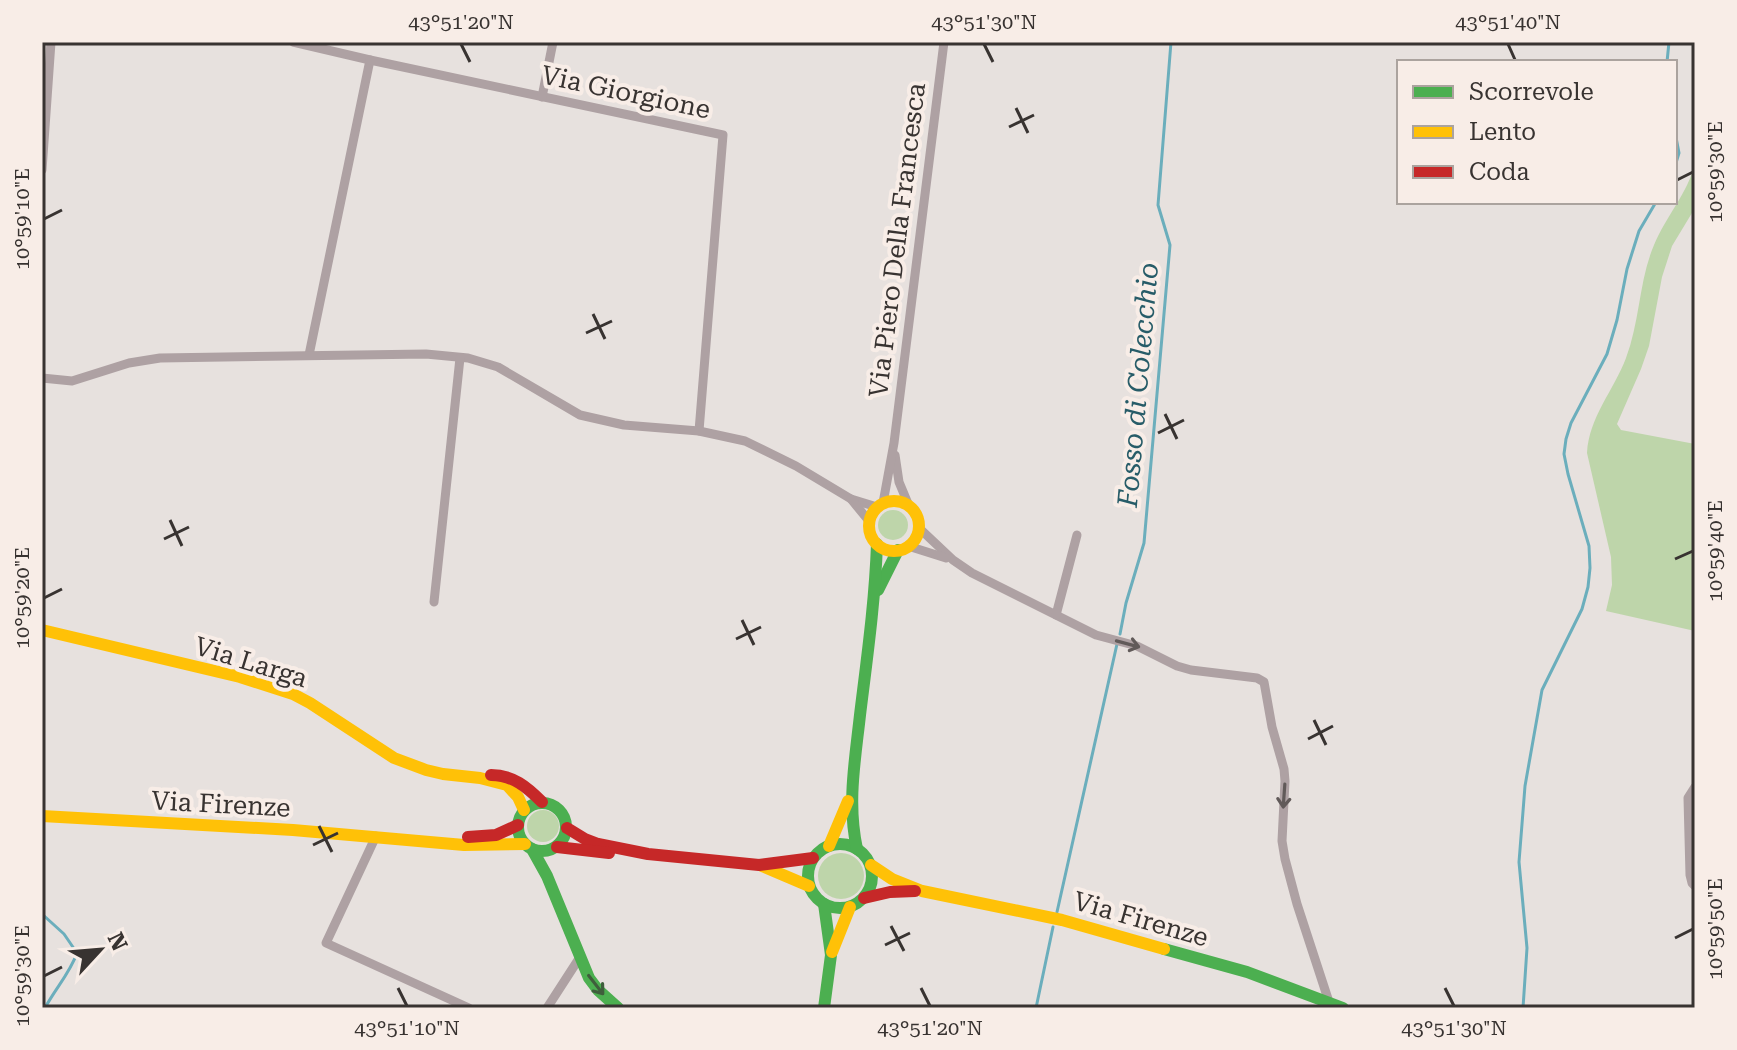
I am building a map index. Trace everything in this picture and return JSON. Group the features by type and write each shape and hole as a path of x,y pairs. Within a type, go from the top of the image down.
{"street":[{"path":"42,170 51,42"},
{"name":"Via Giorgione","path":"293,42 723,135 699,431"},
{"path":"542,97 553,42"},
{"name":"Via Piero Della Francesca","path":"894,443 944,42"},
{"path":"309,355 370,60"},
{"path":"42,378 72,381 129,363 160,358 426,354 460,358 498,367 580,415 624,425 699,431 745,441 796,466 851,499 880,505 894,501 909,506"},
{"path":"434,602 460,358"},
{"path":"869,521 880,505 894,443"},
{"path":"875,597 903,548 915,537 918,527 916,515 899,482 894,443"},
{"path":"851,499 869,521 870,533 877,544 884,549 903,548 953,560"},
{"path":"918,527 953,560 972,573 1096,635 1137,646 1191,670 1257,678 1264,682 1268,711 1284,769 1282,841 1285,859 1330,1005"},
{"path":"1056,615 1077,535"},
{"path":"857,849 851,794 875,597 877,544"},
{"name":"Via Larga","path":"42,630 240,677 293,694 394,758 434,772 503,783 512,788 524,810"},
{"name":"Via Larga","path":"480,778 498,775 512,778 542,802"},
{"path":"1695,787 1688,798 1690,875 1695,886"},
{"path":"829,846 851,794"},
{"path":"542,802 524,810 518,825 519,834 547,876 593,983 618,1008"},
{"name":"Via Firenze","path":"542,802 558,808 565,817 567,828 585,839 648,854 759,865 813,858 829,846"},
{"name":"Via Firenze","path":"42,816 648,854"},
{"name":"Via Firenze","path":"397,838 486,837 518,825"},
{"path":"547,876 552,849 564,838 567,828"},
{"path":"376,836 326,943 469,1008"},
{"path":"829,846 844,844 857,849"},
{"name":"Via Firenze","path":"857,849 871,865 892,879 922,891 1062,920 1247,972 1343,1008"},
{"path":"809,886 808,873 813,858"},
{"name":"Via Firenze","path":"759,865 809,886 824,904"},
{"path":"864,898 872,882 871,865"},
{"name":"Via Firenze","path":"850,907 864,898 890,892 922,891"},
{"path":"831,955 824,904 837,909 850,907"},
{"path":"824,1008 831,955 850,907"},
{"path":"547,1008 580,957"}],"green space":[{"path":"1695,163 1695,208 1672,246 1662,277 1649,346 1617,424 1621,430 1695,444 1695,631 1606,611 1612,585 1611,557 1587,453 1592,427 1631,344 1649,258"},
{"path":"893,510 904,514 908,525 904,536 893,540 882,536 878,525 882,514"},
{"path":"543,810 554,815 559,826 554,837 543,842 532,837 527,826 532,815"},
{"path":"841,853 850,854 857,860 863,867 863,885 857,892 850,898 841,899 832,898 825,892 819,885 818,876 819,867 825,860 832,854"}],"waterway":[{"name":"Fosso di Colecchio","path":"1120,634 1144,543 1170,245 1158,205 1171,42"},
{"path":"1667,60 1669,42"},
{"path":"1677,142 1677,160"},
{"path":"1523,1008 1527,948 1519,862 1525,786 1542,690 1582,609 1590,568 1589,546 1564,454 1566,439 1571,423 1607,354 1639,231 1655,204"},
{"name":"Fosso di Colecchio","path":"1057,912 1117,644"},
{"path":"42,914 64,934 77,953 45,1008"},
{"name":"Fosso di Colecchio","path":"1036,1008 1053,927"}],"traffic: fast":[{"path":"857,849 853,782 873,608 877,544"},
{"path":"878,590 898,550"},
{"path":"542,803 551,804 559,810 565,818 566,827 565,836 559,844 551,850 542,851 533,850 525,844 519,836 518,827 519,818 525,810 533,804 542,803"},
{"path":"834,844 846,844 863,853 870,864 872,876 870,888 863,899 846,908 834,908 822,903 813,894 808,882 808,870 813,858 822,849 834,844"},
{"path":"532,849 547,876 589,978 618,1008"},
{"path":"824,904 831,955 824,1008"},
{"path":"1164,949 1247,972 1343,1008"}],"traffic: slow":[{"path":"894,501 911,509 919,526 911,543 894,551 877,543 869,526 877,509 894,501"},
{"path":"42,630 240,677 293,694 394,758 426,770 507,785 524,810"},
{"path":"829,846 848,801"},
{"path":"42,816 293,830 464,845 525,844"},
{"path":"871,865 892,879 922,891 1062,920 1164,949"},
{"path":"762,866 809,886"},
{"path":"832,952 850,907"}],"traffic: jam":[{"path":"491,775 519,783 542,802"},
{"path":"468,837 496,835 518,825"},
{"path":"567,828 598,844 648,854 759,865 813,858"},
{"path":"557,847 609,853"},
{"path":"864,898 890,892 915,891"}]}
